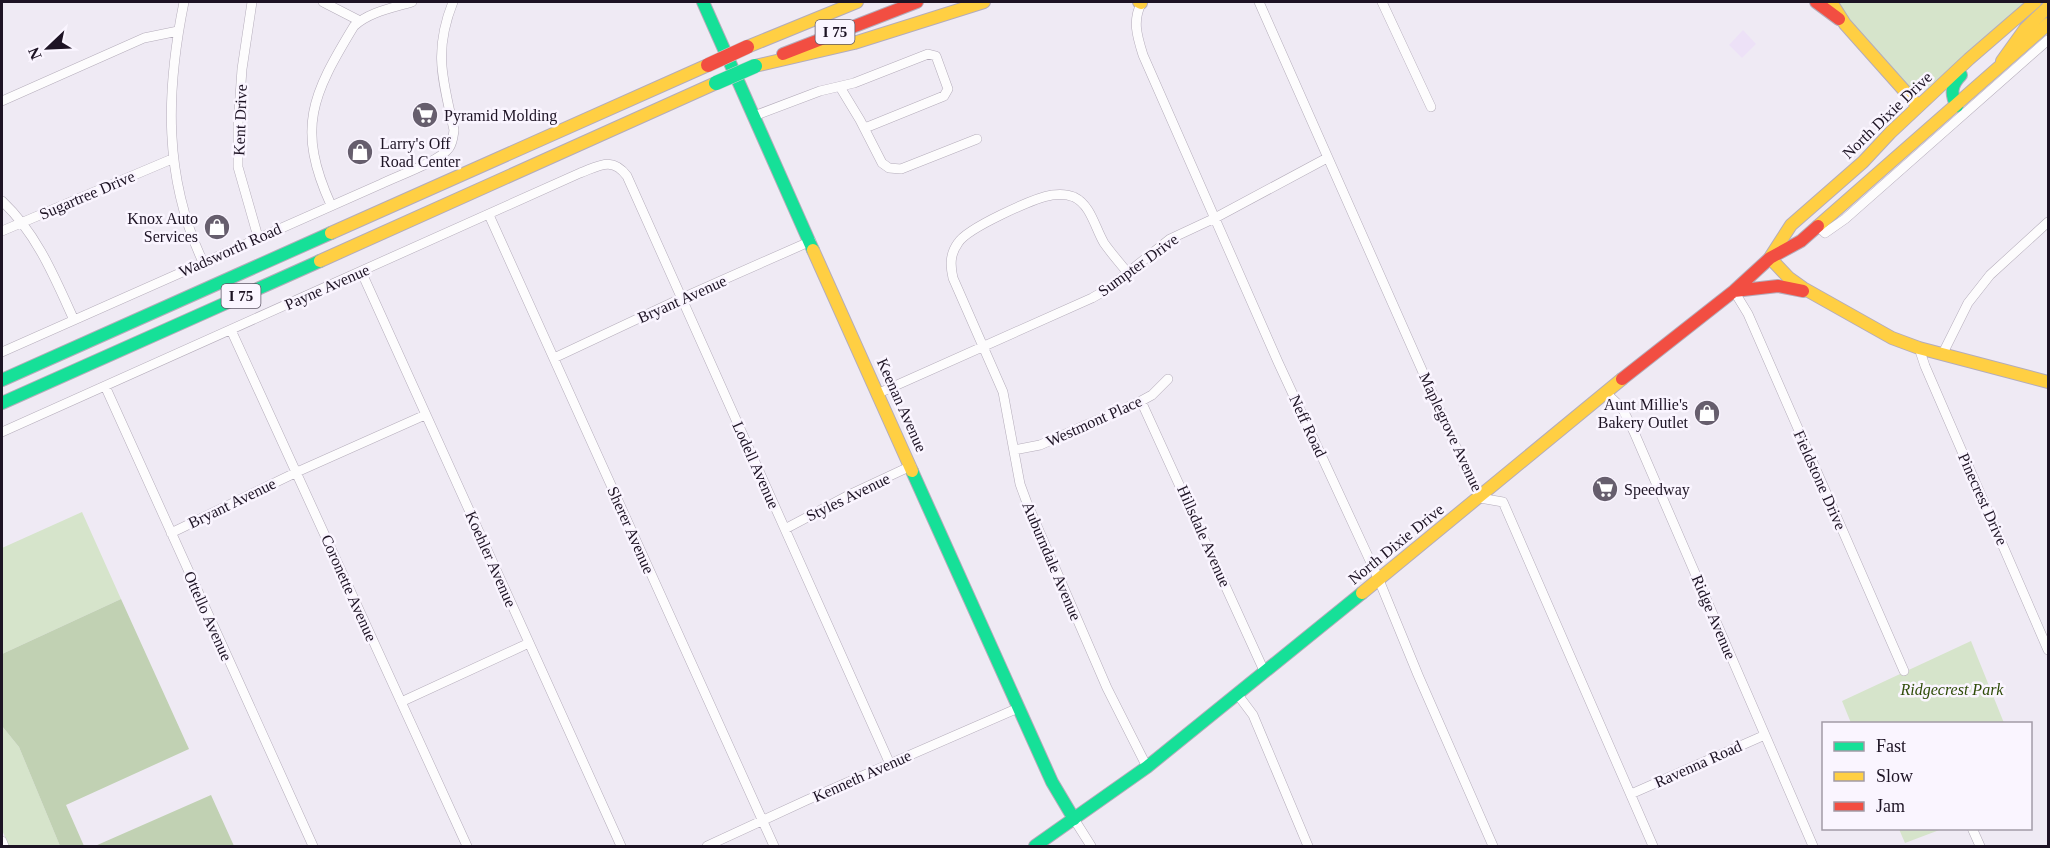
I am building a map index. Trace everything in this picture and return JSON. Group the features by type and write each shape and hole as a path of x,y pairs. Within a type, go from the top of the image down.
{"main road":[{"name":"Keenan Avenue","path":"703,2 1018,708 1052,782 1074,819"},
{"name":"I 75","path":"2,380 747,47 857,2"},
{"name":"I 75","path":"2,403 716,83 805,44 917,2"},
{"path":"755,66 802,57 885,33 942,12 984,2"},
{"path":"1816,2 1845,24"},
{"path":"1831,2 1845,24 1918,106"},
{"name":"North Dixie Drive","path":"1770,258 1791,225 1828,193 1918,106 2035,2"},
{"path":"1995,72 2009,48 2025,29 2049,7"},
{"name":"North Dixie Drive","path":"1035,846 1147,767 1734,291 1770,258 1801,241 1961,110 1995,72 2049,24"},
{"path":"1961,110 1952,99 1951,92 1954,82 1971,66 1991,40"},
{"path":"1818,226 1812,218 1816,208 1828,193"},
{"path":"1770,258 1789,278 1813,295 1866,325 1919,348 2049,382"},
{"path":"1734,291 1778,286 1813,295"}],"street":[{"path":"184,2 178,31 171,94 172,159 185,218 203,262"},
{"name":"Kent Drive","path":"252,2 242,69 238,167 258,237"},
{"path":"323,2 360,21"},
{"path":"331,205 320,180 313,155 311,134 314,107 325,75 360,21 367,16 412,2"},
{"name":"Wadsworth Road","path":"2,352 446,152 453,140 454,130 440,56 444,27 453,2"},
{"name":"Neff Road","path":"1141,2 1136,22 1137,38 1278,362 1379,580 1493,846"},
{"name":"Maplegrove Avenue","path":"1259,2 1480,498 1503,501 1653,846"},
{"path":"1382,2 1431,107"},
{"path":"2,101 144,39 178,31"},
{"path":"1961,110 2049,40"},
{"path":"754,116 932,54 938,60 948,89 944,96 865,128"},
{"path":"840,87 865,128 882,163 889,168 901,169 977,139"},
{"name":"Sumpter Drive","path":"879,393 1092,298 1106,290 1170,239 1215,218 1327,158"},
{"name":"Sugartree Drive","path":"2,231 172,159"},
{"name":"Payne Avenue","path":"2,432 580,173 605,164 616,165 620,168"},
{"name":"Lodell Avenue","path":"620,168 627,176 890,764"},
{"name":"Auburndale Avenue","path":"1127,272 1105,244 1087,208 1081,201 1064,194 1045,196 968,231 957,243 951,261 951,271 1002,392 1020,484 1027,503 1107,688 1147,767"},
{"path":"2,201 23,222 44,256 74,320"},
{"name":"Sherer Avenue","path":"489,214 774,846"},
{"path":"1943,353 1955,324 1990,275 2049,222"},
{"name":"Bryant Avenue","path":"554,358 811,241"},
{"name":"Koehler Avenue","path":"361,272 621,846"},
{"name":"Fieldstone Drive","path":"1734,291 1749,314 1904,671"},
{"name":"Coronette Avenue","path":"231,330 467,846"},
{"name":"Pinecrest Drive","path":"1919,348 2049,650"},
{"name":"Westmont Place","path":"1014,450 1041,445 1141,401 1152,395 1168,380"},
{"name":"Ottello Avenue","path":"105,386 313,846"},
{"name":"Ridge Avenue","path":"1606,393 1622,408 1634,432 1813,846"},
{"name":"Hillsdale Avenue","path":"1141,401 1265,673"},
{"name":"Bryant Avenue","path":"171,533 297,472 426,415"},
{"name":"Styles Avenue","path":"785,529 911,466"},
{"path":"401,702 529,643"},
{"path":"1238,695 1253,715 1308,846"},
{"name":"Kenneth Avenue","path":"707,846 1018,708"},
{"name":"Ravenna Road","path":"1630,794 1765,735"},
{"path":"1074,819 1092,846"},
{"path":"1973,830 1980,846"},
{"path":"2,842 4,846"}],"shaded area":[{"path":"1743,30 1756,44 1742,58 1729,45"}],"green space":[{"path":"1836,2 2026,2 1920,92 1912,90"},
{"path":"82,512 121,599 2,654 2,548"},
{"path":"121,599 189,749 66,805 84,846 60,846 19,747 2,726 2,654"},
{"name":"Ridgecrest Park","path":"1971,641 2004,722 1851,722 1842,701"},
{"path":"2,726 19,747 60,846 9,846 2,830"},
{"path":"211,795 234,846 95,846"},
{"path":"1899,830 1939,830 1905,843"}],"traffic: fast":[{"path":"703,2 813,250"},
{"path":"716,83 755,66"},
{"path":"1957,106 1953,98 1953,90 1955,82 1961,75"},
{"path":"2,380 331,233"},
{"path":"2,403 320,261"},
{"path":"912,471 1052,782 1074,819"},
{"path":"1035,846 1147,767 1362,593"}],"traffic: slow":[{"path":"747,47 857,2"},
{"path":"755,66 854,43 984,2"},
{"path":"1831,2 1845,24 1918,106"},
{"path":"1771,256 1791,225 1863,162 1890,133 1969,59 2035,2"},
{"path":"2002,61 2025,29 2048,7"},
{"path":"1818,226 2048,24"},
{"path":"331,233 708,65"},
{"path":"320,261 716,83"},
{"path":"813,250 912,471"},
{"path":"1770,258 1789,278 1803,288 1892,338 1919,348 2048,382"},
{"path":"1362,593 1622,379"}],"traffic: jam":[{"path":"783,54 917,2"},
{"path":"1816,2 1839,19"},
{"path":"708,65 747,47"},
{"path":"1622,379 1734,291 1770,258 1801,241 1818,226"},
{"path":"1734,291 1778,286 1803,291"}],"place":[{"name":"Pyramid Molding","path":"425,115"},
{"name":"Larry's Off Road Center","path":"360,152"},
{"name":"Knox Auto Services","path":"217,227"},
{"name":"Aunt Millie's Bakery Outlet","path":"1707,413"},
{"name":"Speedway","path":"1605,489"}]}
